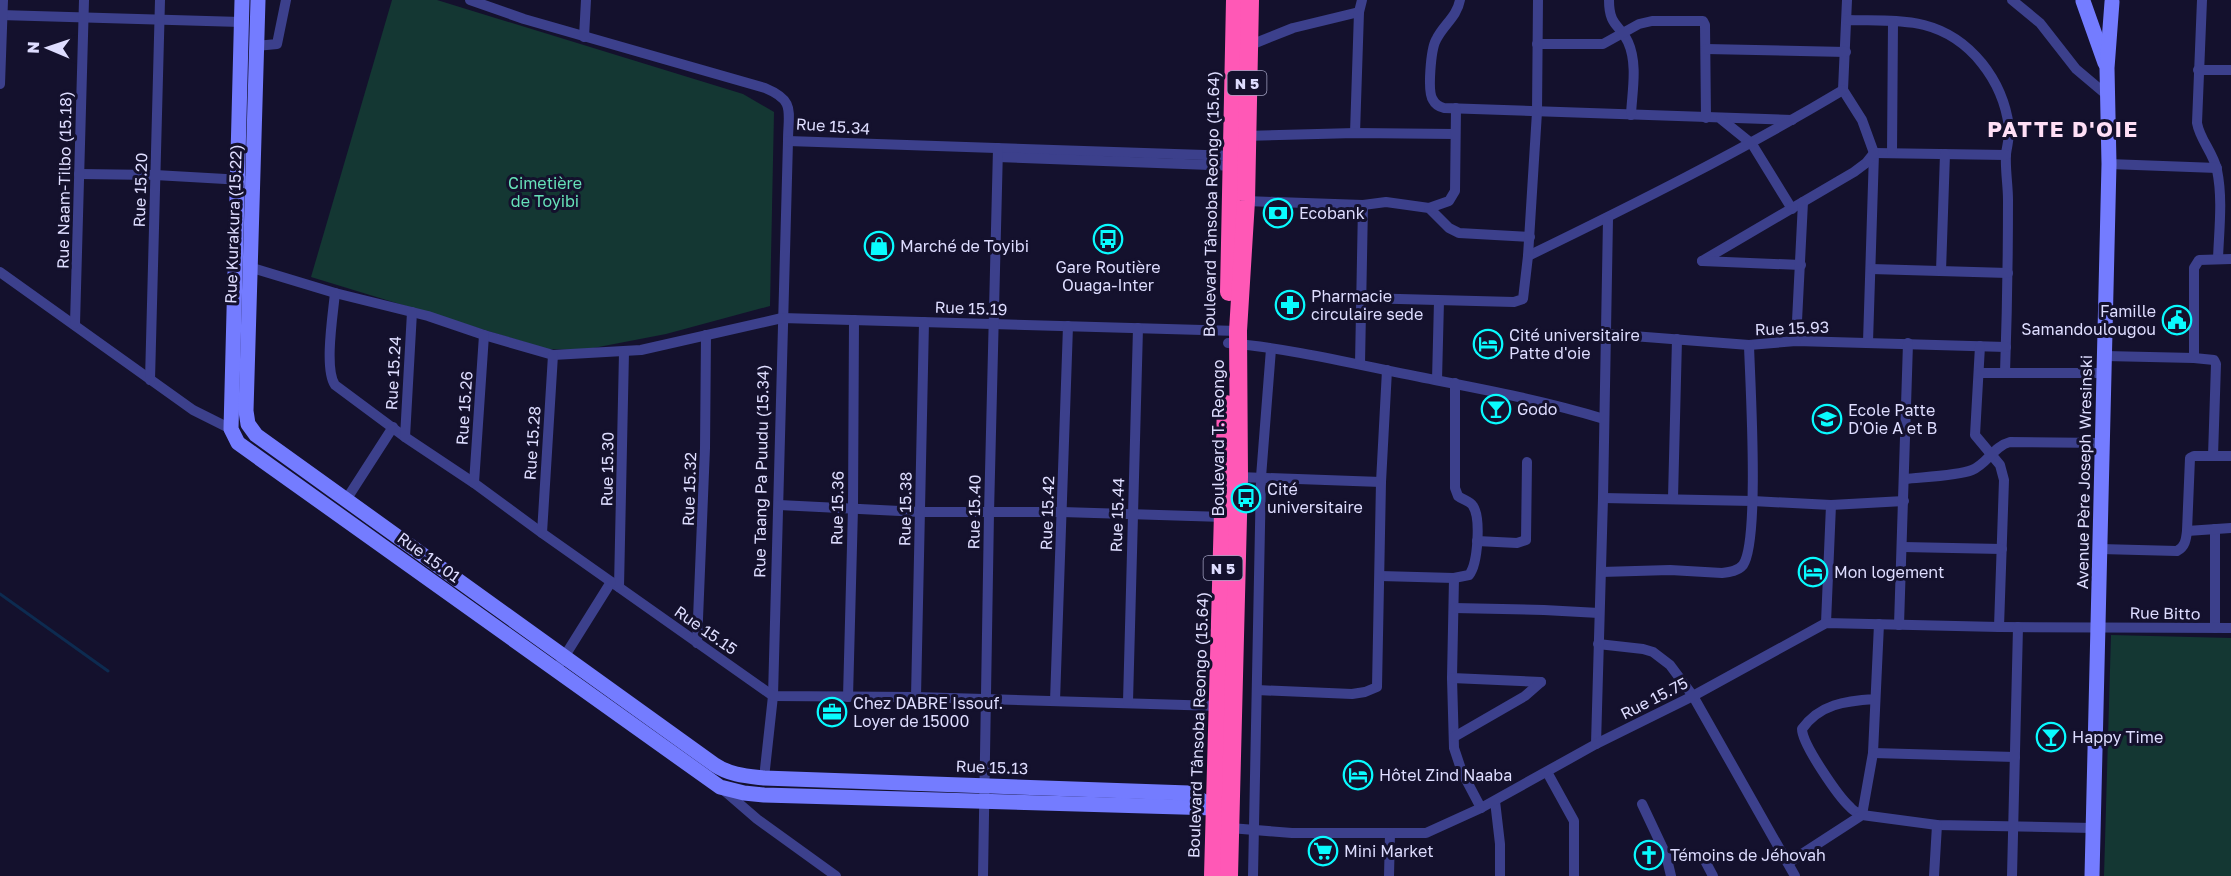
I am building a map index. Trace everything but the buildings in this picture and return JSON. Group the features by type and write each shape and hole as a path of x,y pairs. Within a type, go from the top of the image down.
{"highway":[{"name":"Boulevard Tânsoba Reongo (15.64)","path":"1213,876 1224,517 1239,161 1235,0"},
{"name":"N 5","path":"1239,136 1250,0"},
{"name":"Boulevard T. Reongo","path":"1228,876 1239,477 1233,337 1246,201 1239,161"}],"main road":[{"name":"Rue Kurakura (15.22)","path":"242,0 244,180 249,267 246,411 250,428 265,442"},
{"name":"Rue Kurakura (15.22)","path":"231,429 244,180 258,0"},
{"name":"Avenue Père Joseph Wresinski","path":"2083,0 2107,68"},
{"path":"2083,0 2102,5 2113,1"},
{"name":"Avenue Père Joseph Wresinski","path":"2092,876 2109,164 2107,68 2113,1"},
{"name":"Rue 15.01","path":"231,429 235,439 242,446 559,664 715,765 741,775 764,778"},
{"name":"Rue 15.01","path":"265,442 346,500 720,787"},
{"name":"Rue 15.13","path":"764,778 1189,793 1215,808 1230,828"},
{"name":"Rue 15.13","path":"720,787 764,795 1215,808"}],"street":[{"path":"0,84 3,0"},
{"name":"Rue Naam-Tilbo (15.18)","path":"75,324 84,0"},
{"name":"Rue 15.20","path":"150,380 160,0"},
{"path":"256,46 277,44 286,0"},
{"name":"Rue 15.34","path":"470,0 524,19 780,94 786,101 789,141 998,153 1239,161"},
{"path":"584,37 586,0"},
{"path":"1355,133 1359,12 1362,0"},
{"path":"1460,0 1457,12 1434,43 1430,85 1431,99 1438,106 1536,112 1792,120"},
{"path":"1361,298 1518,302 1524,294 1530,237 1536,112 1538,0"},
{"path":"1609,0 1609,11 1615,25 1628,41 1633,58 1631,115"},
{"path":"1847,0 1844,90 1862,120 1874,153 1868,342"},
{"path":"2012,0 2040,23 2076,69 2108,96"},
{"path":"2202,0 2197,123 2199,133 2217,168 2220,193 2218,259"},
{"path":"1248,46 1293,28 1359,12"},
{"path":"1,15 241,22"},
{"path":"1846,20 1924,26 1942,33 1965,47 1983,63 1999,90 2009,130 2006,155 2008,273 2005,373"},
{"path":"1537,44 1603,44 1639,24 1652,21 1703,21 1706,25 1706,118"},
{"path":"1892,153 1893,22"},
{"path":"1706,50 1846,52"},
{"path":"2198,70 2231,70"},
{"path":"1528,256 1608,219 1752,144 1844,90"},
{"path":"1246,201 1363,205 1386,202 1429,208 1449,201 1455,191 1456,108"},
{"path":"1721,119 1752,144 1792,208"},
{"path":"1239,136 1355,133 1455,134"},
{"name":"Rue Taang Pa Puudu (15.34)","path":"764,778 773,696 782,318 789,141"},
{"name":"Rue 15.40","path":"983,876 998,153"},
{"path":"1874,153 2006,155"},
{"path":"1801,265 1702,261 1854,172 1874,153"},
{"path":"1941,271 1945,154"},
{"path":"2109,164 2217,168"},
{"path":"79,174 244,180"},
{"path":"1796,341 1803,202"},
{"path":"1360,364 1363,205"},
{"path":"1429,208 1449,228 1459,233 1530,237"},
{"path":"1596,744 1608,219"},
{"path":"2194,358 2194,268 2199,260 2231,259"},
{"name":"Rue 15.19","path":"249,267 335,293 412,312 553,355 624,352 782,318 1138,328 1233,337 1271,349 1360,364 1551,403 1604,419"},
{"path":"1870,268 2008,273"},
{"name":"Rue 15.01","path":"0,272 193,410 231,429"},
{"name":"Rue 15.15","path":"335,293 329,367 332,380 340,389 773,696"},
{"path":"1437,381 1439,301"},
{"name":"Rue 15.24","path":"405,437 412,312"},
{"name":"Rue 15.36","path":"848,698 853,508 854,320"},
{"name":"Rue 15.38","path":"916,698 924,322"},
{"name":"Rue 15.42","path":"1055,701 1068,326"},
{"name":"Rue 15.44","path":"1128,702 1138,328"},
{"name":"Rue 15.93","path":"1607,334 1749,345 1796,341 2006,347"},
{"name":"Rue 15.26","path":"474,483 484,335"},
{"name":"Rue 15.32","path":"697,643 705,448 706,335"},
{"path":"1673,498 1677,339"},
{"path":"1899,625 1908,343"},
{"path":"1601,572 1670,570 1722,573 1737,570 1742,565 1747,557 1753,501 1749,345"},
{"path":"1980,346 1975,435 2000,465 2004,480 1999,627"},
{"path":"1253,876 1261,477 1271,349"},
{"name":"Rue 15.30","path":"615,584 624,352"},
{"name":"Rue 15.28","path":"542,533 553,355"},
{"path":"2105,356 2214,360 2216,364 2213,456"},
{"path":"1257,690 1352,694 1377,687 1381,482 1387,370"},
{"path":"1979,373 2104,374"},
{"path":"1380,576 1454,578 1469,575 1474,570 1477,541 1475,508 1470,502 1458,496 1455,488 1455,383"},
{"name":"Rue 15.24","path":"346,500 393,427"},
{"path":"1905,479 1970,471 1997,448 2010,442 2103,443"},
{"path":"2100,549 2176,551 2181,548 2186,540 2187,531 2188,462 2194,456 2231,456"},
{"path":"1477,541 1517,543 1526,540 1527,462"},
{"path":"1239,477 1381,482"},
{"path":"1603,498 1673,498 1831,505 1904,501"},
{"path":"778,505 920,512 1062,512 1224,517"},
{"path":"1826,623 1831,505"},
{"path":"2187,531 2231,528"},
{"path":"2215,529 2215,628"},
{"path":"1903,547 2002,549"},
{"path":"1454,578 1452,678 1454,748 1481,808"},
{"path":"559,664 615,584"},
{"path":"1454,609 1599,613"},
{"name":"Rue 15.75","path":"1230,828 1255,831 1426,833 1495,801 1596,744 1693,696 1826,623 2098,627"},
{"path":"1788,863 1862,815 1873,753 1879,624"},
{"path":"2012,876 2018,627"},
{"name":"Rue Bitto","path":"2098,627 2231,628"},
{"path":"1598,644 1643,649 1653,652 1670,665 1693,696 1795,876"},
{"path":"1452,678 1540,682 1525,696 1454,736"},
{"path":"773,696 1128,702 1218,706"},
{"path":"1875,699 1842,702 1825,707 1815,714 1802,729 1802,737 1814,758 1849,806 1862,815 1937,825 2093,828"},
{"path":"1873,753 2015,757"},
{"path":"1548,772 1574,821 1574,876"},
{"name":"Rue 15.01","path":"720,787 758,819 836,876"},
{"path":"1495,801 1500,844 1500,876"},
{"path":"1642,804 1666,855 1671,876"},
{"path":"1934,876 1937,825"},
{"path":"1389,876 1390,833"},
{"path":"1702,855 1713,876"}],"green space":[{"name":"Cimetière de Toyibi","path":"392,0 437,0 743,94 774,112 770,306 666,334 583,350 547,349 311,277"},
{"path":"2111,635 2231,638 2231,876 2104,876"}],"waterway":[{"path":"0,594 108,671"}],"place":[{"name":"Ecobank","path":"1278,213"},
{"name":"Gare Routière Ouaga-Inter","path":"1108,239"},
{"name":"Marché de Toyibi","path":"879,246"},
{"name":"Pharmacie circulaire sede","path":"1290,305"},
{"name":"Famille Samandoulougou","path":"2177,320"},
{"name":"Cité universitaire Patte d'oie","path":"1488,344"},
{"name":"Godo","path":"1496,409"},
{"name":"Ecole Patte D'Oie A et B","path":"1827,419"},
{"name":"Cité universitaire","path":"1246,498"},
{"name":"Mon logement","path":"1813,572"},
{"name":"Chez DABRE Issouf. Loyer de 15000","path":"832,712"},
{"name":"Happy Time","path":"2051,737"},
{"name":"Hôtel Zind Naaba","path":"1358,775"},
{"name":"Mini Market","path":"1323,851"},
{"name":"Témoins de Jéhovah","path":"1649,855"}],"district":[{"name":"PATTE D'OIE","path":"2063,128"}]}
